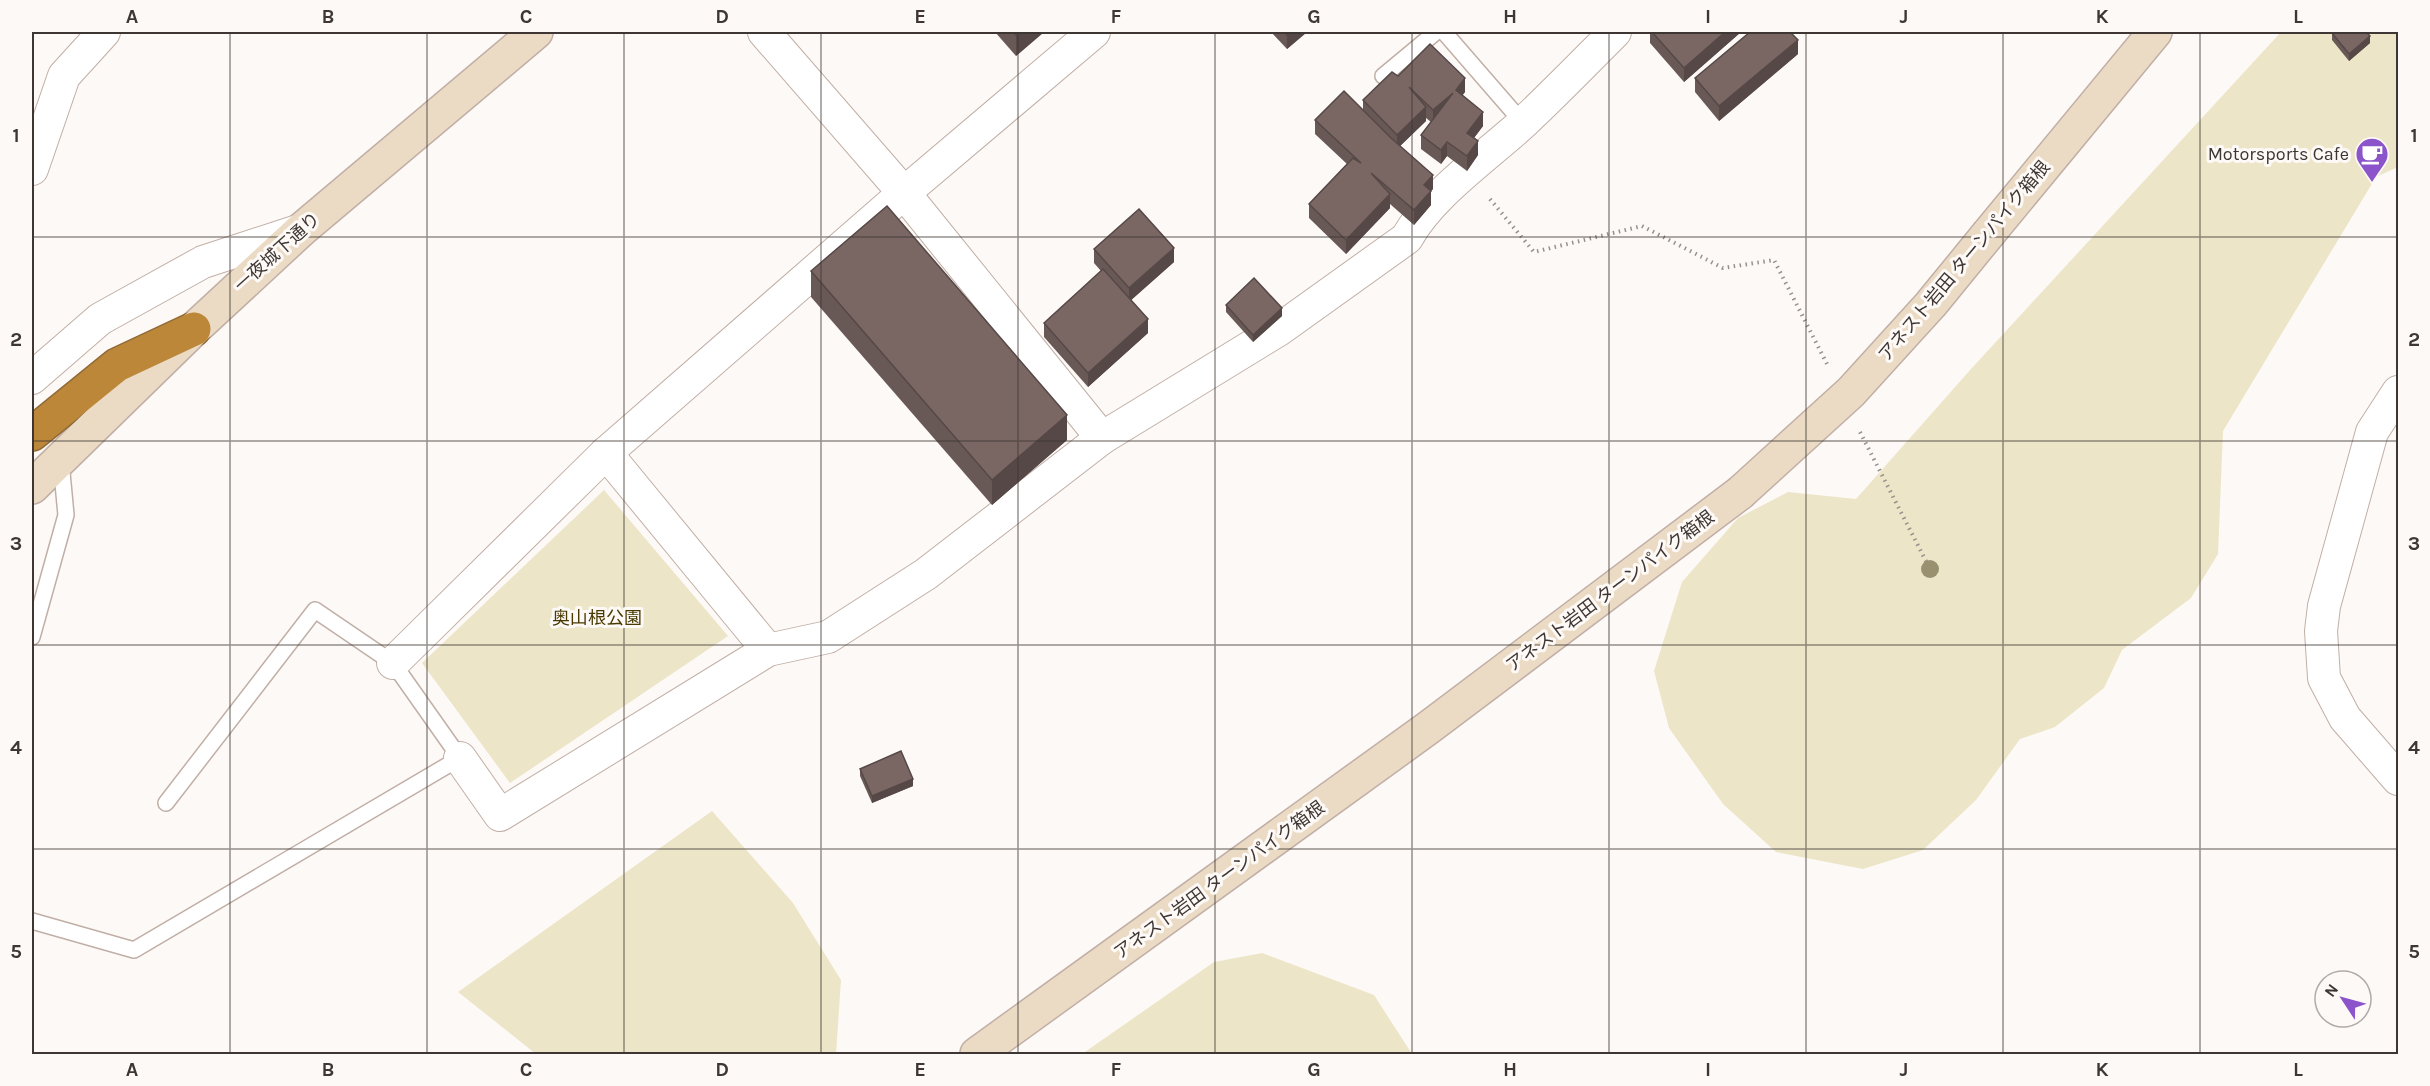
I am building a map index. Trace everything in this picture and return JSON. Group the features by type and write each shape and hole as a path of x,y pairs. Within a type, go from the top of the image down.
{"highway":[{"path":"32,434 117,365 194,329"}],"street":[{"path":"32,169 64,76 105,32"},
{"name":"一夜城下通り","path":"32,487 60,457 301,230 536,32"},
{"path":"764,32 904,193 1102,438"},
{"path":"393,663 606,453 904,193 1094,32"},
{"path":"460,758 500,816 768,650 828,637 926,574 1102,438 1280,329 1407,238 1414,225 1467,171 1523,123 1615,32"},
{"name":"アネスト岩田 ターンパイク箱根","path":"977,1054 1428,729 1740,493 1851,392 1931,304 2155,32"},
{"path":"32,378 100,319 193,267 301,230"},
{"path":"2398,392 2372,432 2324,606 2321,631 2324,678 2345,718 2398,780"},
{"path":"606,453 768,650"}],"lane":[{"path":"1383,75 1436,32"},
{"path":"1444,32 1523,123"},
{"path":"32,637 66,515 60,457"},
{"path":"32,921 134,950 460,758 393,663 315,610 166,803"}],"path":[{"path":"1467,171 1534,252 1642,226 1723,268 1774,260 1828,367"},
{"path":"1860,431 1930,569"}],"green space":[{"path":"2281,32 2398,32 2398,167 2376,177 2223,431 2218,554 2191,598 2122,650 2104,688 2055,727 2020,739 1976,800 1923,850 1863,869 1776,852 1723,804 1669,728 1654,671 1682,582 1738,518 1788,492 1856,499 1971,369"},
{"name":"奥山根公園","path":"604,490 728,636 510,783 422,663"},
{"path":"712,811 793,903 841,980 836,1054 536,1054 458,992"},
{"path":"1262,953 1374,995 1412,1054 1082,1054 1214,962"}],"building":[{"path":"1652,32 1725,32 1684,68"},
{"path":"1750,32 1790,32 1798,40 1719,106 1695,78"},
{"path":"2366,32 2370,36 2349,54 2332,33"},
{"path":"1430,44 1465,78 1456,90 1483,112 1467,133 1478,141 1467,156 1447,142 1441,150 1421,135 1453,93 1433,110 1409,87 1426,107 1397,135 1363,100 1392,72 1398,76"},
{"path":"1344,91 1391,138 1433,175 1424,185 1431,191 1414,210 1371,173 1390,194 1346,240 1309,204 1353,158 1361,163 1315,120"},
{"path":"887,206 1067,415 992,480 811,271"},
{"path":"1139,209 1174,248 1129,288 1094,249"},
{"path":"1103,269 1148,319 1088,373 1044,323"},
{"path":"1254,278 1282,308 1253,335 1226,305"},
{"path":"901,751 913,779 872,796 860,769"}],"place":[{"name":"Motorsports Cafe","path":"2372,183"}]}
